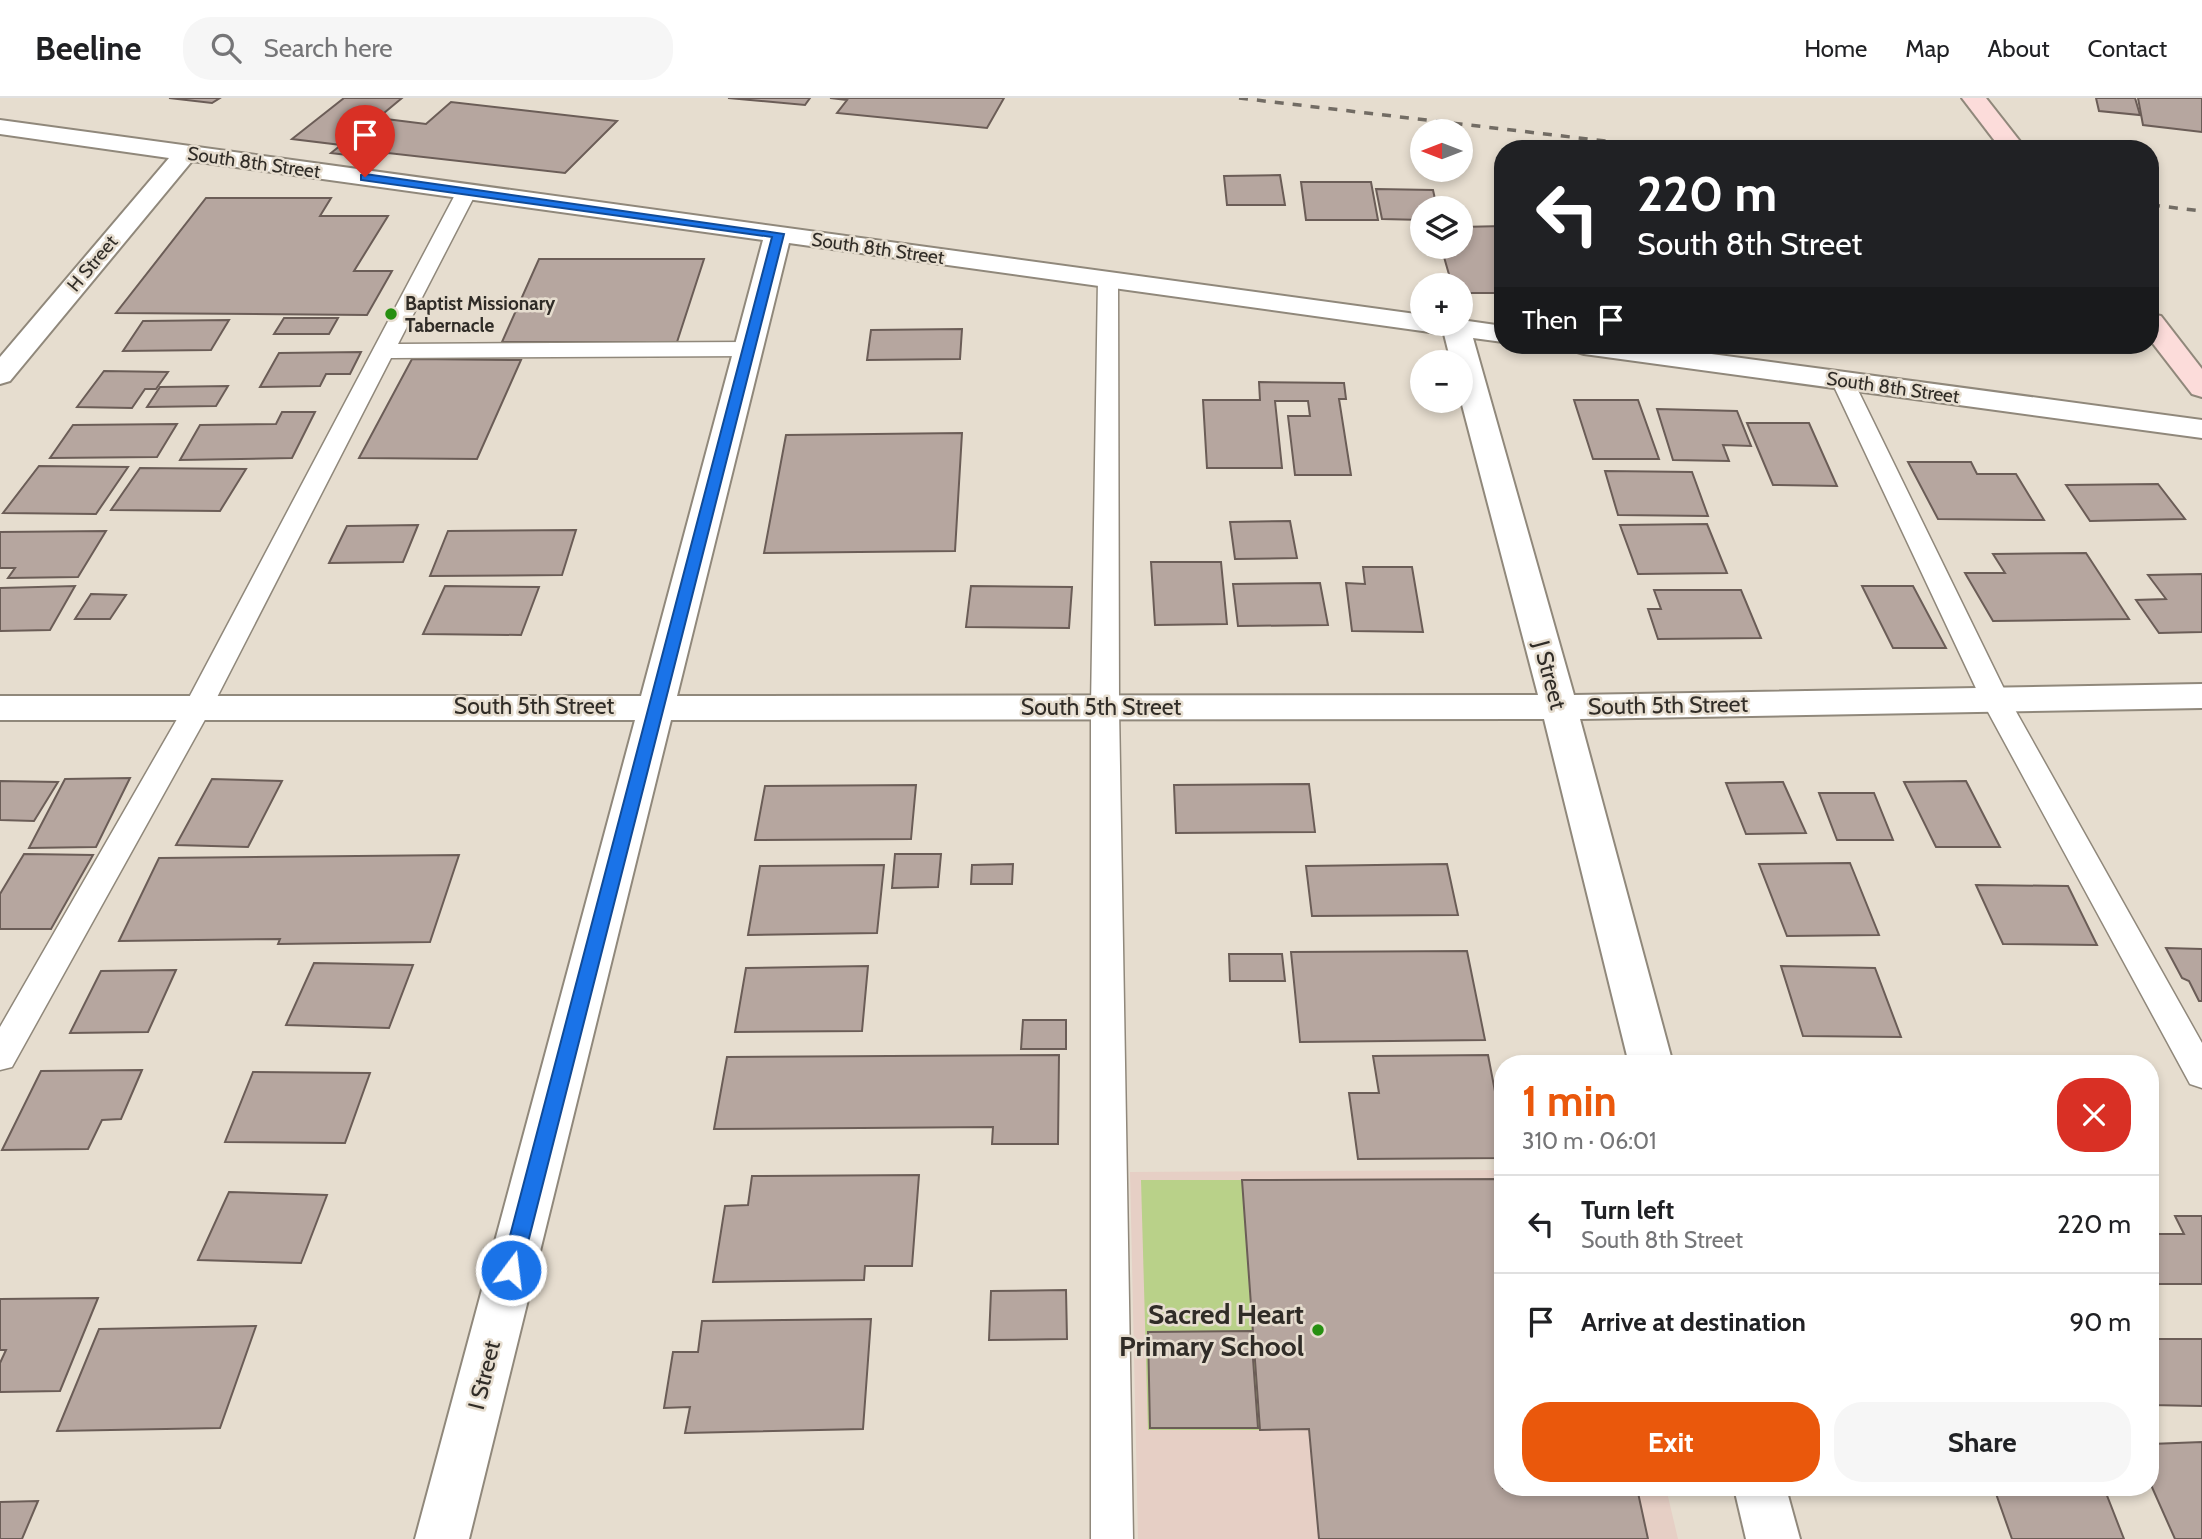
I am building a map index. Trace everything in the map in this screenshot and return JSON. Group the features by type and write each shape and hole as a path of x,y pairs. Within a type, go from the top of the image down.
{"street":[{"path":"1974,98 2007,140"},
{"name":"South 8th Street","path":"0,127 1410,320"},
{"name":"H Street","path":"0,375 12,344 186,153"},
{"name":"I Street","path":"442,1539 778,234"},
{"name":"South 8th Street","path":"1473,329 1494,333"},
{"path":"2159,332 2202,388"},
{"name":"J Street","path":"1441,336 1559,707 1649,1055"},
{"name":"South 8th Street","path":"1650,354 2202,429"},
{"name":"South 5th Street","path":"0,708 1559,707 2202,696"},
{"path":"1762,1496 1773,1539"}],"lane":[{"path":"0,1057 198,707 467,191"},
{"path":"1108,279 1105,707 1112,1539"},
{"path":"384,351 750,349"},
{"path":"1842,380 1995,699 2202,1074"}],"shaded area":[{"name":"Sacred Heart Primary School","path":"1494,1170 1494,1496 1668,1496 1678,1539 1138,1539 1130,1172"}],"green space":[{"path":"1141,1180 1242,1180 1260,1430 1148,1430"}],"building":[{"path":"169,98 220,98 212,103"},
{"path":"344,98 402,98 378,118 426,124 451,102 617,121 565,173 388,153 380,159 331,153 341,145 292,139"},
{"path":"728,98 810,98 805,105"},
{"path":"830,98 1004,98 987,128 837,113 847,100"},
{"path":"2096,98 2135,98 2140,115 2099,111"},
{"path":"2138,98 2202,98 2202,132 2143,125"},
{"path":"1280,175 1285,205 1227,205 1224,176"},
{"path":"1301,182 1371,182 1378,220 1306,220"},
{"path":"1376,189 1433,190 1434,196 1410,196 1410,220 1382,219"},
{"path":"206,198 331,198 320,216 388,216 354,271 392,271 367,315 116,313"},
{"path":"1494,226 1494,293 1473,293 1473,273 1449,273 1445,259 1473,259 1473,227"},
{"path":"539,259 704,259 677,342 502,342"},
{"path":"284,318 338,318 329,334 274,334"},
{"path":"229,320 211,350 123,351 143,321"},
{"path":"962,329 960,359 867,360 871,330"},
{"path":"361,352 350,374 326,374 320,386 260,387 279,353"},
{"path":"412,359 521,360 477,459 359,458"},
{"path":"104,371 168,372 156,389 145,389 132,408 77,407"},
{"path":"1259,382 1344,383 1346,399 1339,399 1351,475 1295,475 1288,416 1310,416 1308,401 1275,401 1282,468 1207,468 1203,400 1260,400"},
{"path":"228,386 216,406 147,407 160,387"},
{"path":"1574,400 1638,400 1659,459 1593,459"},
{"path":"1657,409 1737,411 1751,446 1723,445 1729,461 1673,460"},
{"path":"282,412 315,412 292,458 180,460 200,425 276,424"},
{"path":"1747,423 1809,423 1837,486 1773,485"},
{"path":"177,424 157,457 50,458 73,425"},
{"path":"962,433 955,551 764,553 786,435"},
{"path":"1908,462 1971,462 1977,474 2016,474 2044,520 1938,519"},
{"path":"39,466 128,467 96,514 3,513"},
{"path":"140,468 246,469 220,511 111,510"},
{"path":"1605,471 1692,472 1708,516 1618,515"},
{"path":"2158,484 2185,519 2090,521 2066,485"},
{"path":"1290,521 1297,558 1235,559 1230,522"},
{"path":"1707,524 1727,573 1638,574 1620,525"},
{"path":"418,525 403,562 329,563 347,526"},
{"path":"576,530 562,575 430,576 448,531"},
{"path":"106,531 78,577 8,578 15,568 0,568 0,532"},
{"path":"2086,553 2129,619 1993,621 1965,573 2005,573 1993,554"},
{"path":"1151,562 1221,562 1227,624 1155,625"},
{"path":"1363,567 1412,567 1423,632 1352,631 1346,583 1365,584"},
{"path":"2202,574 2202,632 2159,633 2136,600 2166,599 2148,575"},
{"path":"1320,583 1328,625 1238,626 1233,584"},
{"path":"75,586 50,630 0,631 0,588"},
{"path":"445,586 539,587 521,635 423,634"},
{"path":"971,586 1072,587 1069,628 966,627"},
{"path":"1862,586 1913,586 1946,648 1893,648"},
{"path":"1654,590 1741,590 1761,638 1658,639 1648,609 1661,609"},
{"path":"91,594 126,595 110,619 75,619"},
{"path":"130,778 96,847 29,848 65,779"},
{"path":"212,779 282,781 248,847 176,845"},
{"path":"0,781 58,782 34,821 0,820"},
{"path":"1966,781 2000,847 1936,847 1904,782"},
{"path":"1783,782 1806,833 1746,834 1726,783"},
{"path":"1309,784 1315,832 1176,833 1174,785"},
{"path":"916,785 911,839 755,840 765,786"},
{"path":"1819,793 1874,793 1893,840 1837,840"},
{"path":"24,854 93,855 51,929 0,929 0,894"},
{"path":"895,854 941,854 938,887 892,888"},
{"path":"459,855 430,942 278,944 280,939 119,941 159,858"},
{"path":"1850,863 1879,935 1787,936 1759,864"},
{"path":"1013,864 1012,884 971,884 972,865"},
{"path":"1447,864 1458,915 1312,916 1306,866"},
{"path":"884,865 877,933 748,935 760,866"},
{"path":"1976,885 2068,886 2097,945 2003,944"},
{"path":"2166,948 2202,949 2202,1001 2199,1001 2189,981 2182,978"},
{"path":"1467,951 1485,1040 1300,1042 1291,952"},
{"path":"1229,954 1282,954 1285,981 1230,981"},
{"path":"314,963 413,965 389,1028 286,1025"},
{"path":"868,966 862,1031 735,1032 746,968"},
{"path":"1781,966 1875,968 1901,1037 1803,1036"},
{"path":"176,970 148,1032 70,1033 101,971"},
{"path":"1023,1020 1066,1020 1066,1049 1021,1049"},
{"path":"1059,1055 1058,1144 992,1144 993,1127 714,1129 727,1057"},
{"path":"1488,1055 1494,1086 1494,1158 1358,1159 1349,1093 1379,1093 1373,1056"},
{"path":"142,1070 121,1119 102,1120 88,1149 2,1150 41,1071"},
{"path":"253,1072 370,1073 345,1143 225,1142"},
{"path":"919,1175 912,1266 865,1266 864,1280 713,1282 725,1206 748,1205 752,1176"},
{"name":"Sacred Heart Primary School","path":"1494,1179 1494,1496 1639,1496 1648,1539 1319,1539 1309,1429 1260,1430 1242,1180"},
{"path":"229,1192 327,1195 301,1263 198,1260"},
{"path":"2175,1216 2202,1216 2202,1284 2159,1284 2159,1234 2184,1234"},
{"path":"1066,1290 1067,1339 989,1340 991,1291"},
{"path":"98,1298 60,1391 0,1392 0,1363 6,1350 0,1350 0,1299"},
{"path":"871,1319 863,1429 685,1433 690,1407 664,1408 673,1352 698,1352 702,1321"},
{"path":"256,1326 220,1428 57,1431 99,1329"},
{"path":"1251,1331 1258,1428 1150,1428 1148,1332"},
{"path":"2159,1339 2202,1339 2202,1406 2159,1405"},
{"path":"2202,1442 2202,1539 2175,1539 2156,1496 2159,1496 2159,1444"},
{"path":"1997,1496 2107,1496 2124,1539 2012,1539"},
{"path":"38,1501 22,1539 0,1539 0,1502"}],"railway":[{"path":"1239,98 1596,140"},
{"path":"2159,206 2202,211"}],"place":[{"name":"Baptist Missionary Tabernacle","path":"391,314"},
{"name":"Sacred Heart Primary School","path":"1318,1330"}],"route":[{"path":"365,177 778,234 511,1270"}]}
